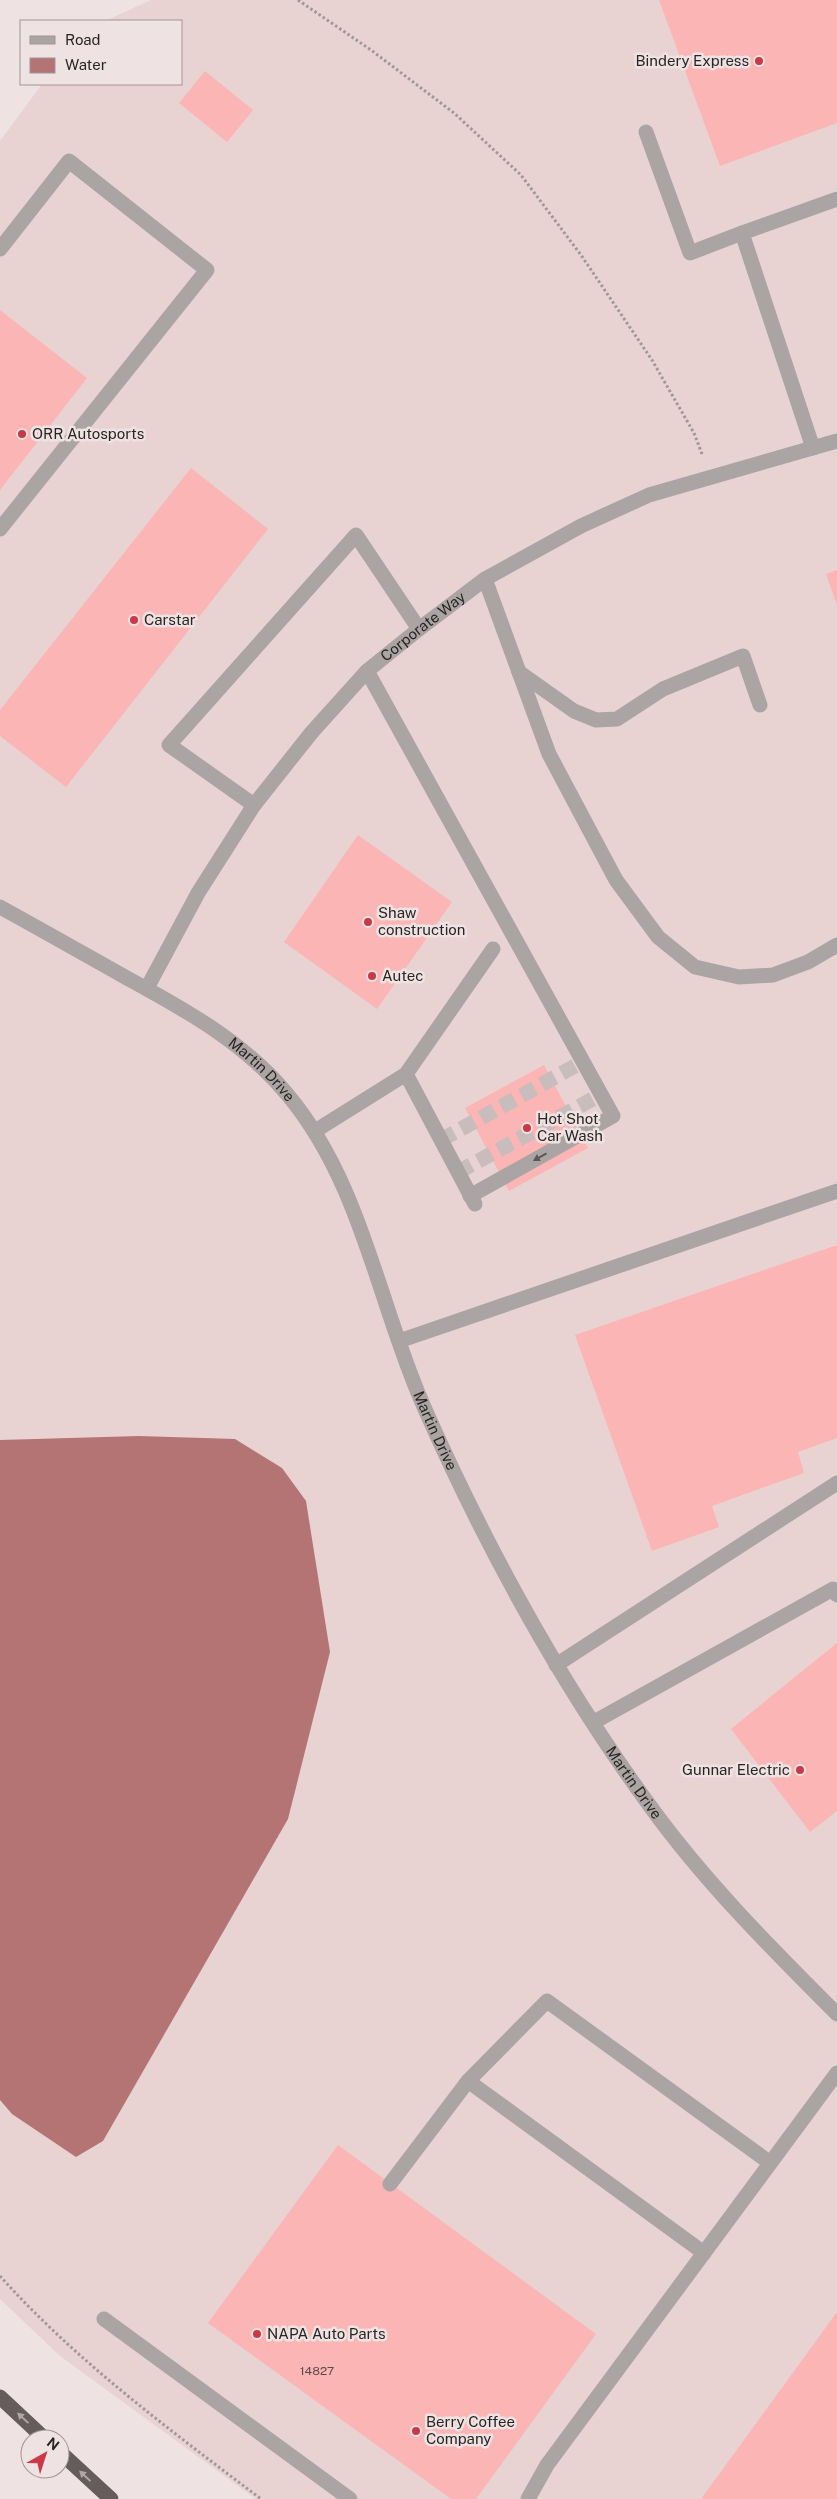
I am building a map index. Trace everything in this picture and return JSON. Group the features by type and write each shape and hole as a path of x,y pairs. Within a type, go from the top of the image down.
{"highway":[{"path":"0,2397 34,2429"},
{"path":"70,2461 111,2499"}],"street":[{"path":"646,132 690,252 837,199"},
{"path":"0,248 69,161 207,270 0,529"},
{"path":"742,233 813,448"},
{"name":"Corporate Way","path":"147,988 198,893 254,805 312,732 367,671 419,629 485,579 581,526 649,495 837,440"},
{"path":"254,805 169,745 356,535 419,629"},
{"path":"485,579 549,754 616,880 658,937 695,967 739,977 773,975 808,962 837,945"},
{"path":"519,672 574,711 596,720 617,718 663,689 743,656 760,704"},
{"path":"367,671 613,1116 473,1200 406,1074"},
{"name":"Martin Drive","path":"0,907 191,1013 234,1044 286,1092 324,1143 358,1220 423,1404 490,1546 556,1665 650,1806 697,1865 762,1939 837,2014"},
{"path":"315,1131 406,1074 493,949"},
{"path":"400,1341 837,1191"},
{"path":"556,1665 837,1483"},
{"path":"594,1722 833,1589 837,1595"},
{"path":"390,2184 468,2081 547,2001 769,2162"},
{"path":"528,2499 547,2465 769,2162 837,2073"},
{"path":"468,2081 704,2252"},
{"path":"104,2319 350,2499"}],"path":[{"path":"298,0 370,50 454,113 521,175 581,255 652,360 694,433 711,478"},
{"path":"0,2276 47,2324 135,2402 261,2499"}],"shaded area":[{"path":"151,0 837,0 837,2499 256,2499 60,2356 0,2299 0,141 41,85 182,85 182,20 107,20"}],"water":[{"path":"139,1436 235,1439 282,1468 306,1501 330,1652 288,1819 103,2141 76,2157 12,2114 0,2100 0,1440"}],"building":[{"name":"Bindery Express","path":"659,0 837,0 837,123 720,166"},
{"path":"205,71 253,110 227,142 179,103"},
{"name":"ORR Autosports","path":"0,310 87,378 0,490"},
{"name":"Carstar","path":"191,468 268,529 66,787 0,736 0,710"},
{"path":"837,570 837,605 826,574"},
{"name":"Shaw construction","path":"358,835 452,902 377,1009 284,942"},
{"name":"Hot Shot Car Wash","path":"544,1065 588,1148 509,1191 465,1108"},
{"path":"837,1245 837,1438 798,1452 804,1473 712,1506 719,1527 652,1551 575,1335"},
{"name":"Gunnar Electric","path":"837,1643 837,1811 810,1832 731,1729"},
{"path":"338,2145 596,2334 476,2499 451,2499 208,2323"},
{"path":"837,2312 837,2499 701,2499"}],"tunnel":[{"path":"441,1140 584,1061"},
{"path":"458,1172 602,1094"}],"place":[{"name":"Bindery Express","path":"759,61"},
{"name":"ORR Autosports","path":"22,434"},
{"name":"Carstar","path":"134,620"},
{"name":"Shaw construction","path":"368,922"},
{"name":"Autec","path":"372,976"},
{"name":"Hot Shot Car Wash","path":"527,1128"},
{"name":"Gunnar Electric","path":"800,1770"},
{"name":"NAPA Auto Parts","path":"257,2334"},
{"name":"Berry Coffee Company","path":"416,2431"}]}
